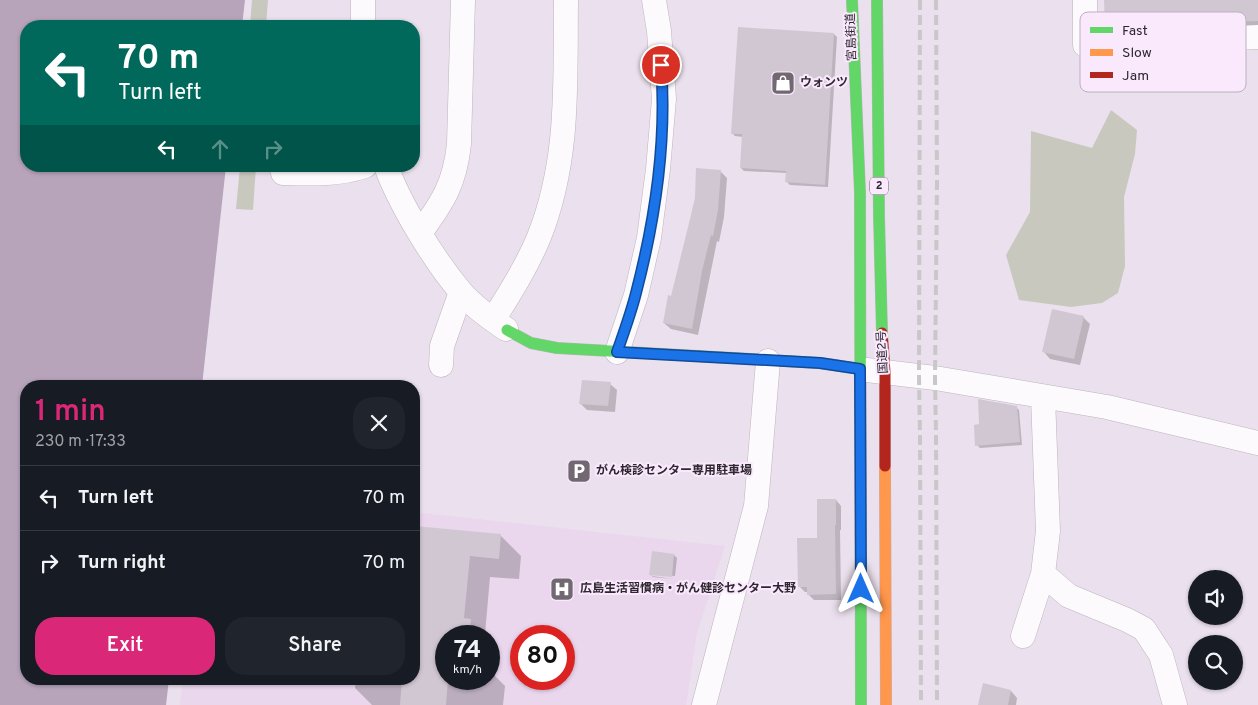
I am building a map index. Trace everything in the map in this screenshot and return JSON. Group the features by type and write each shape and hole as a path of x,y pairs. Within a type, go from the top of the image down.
{"main road":[{"name":"宮島街道","path":"852,0 854,74"},
{"name":"国道2号","path":"877,0 881,316 885,372 886,705"},
{"name":"国道2号","path":"854,74 860,163 861,705"},
{"path":"500,325 519,338 544,346 617,352 820,363 860,369"}],"street":[{"path":"363,0 363,20"},
{"path":"420,233 446,195 458,161 463,0"},
{"path":"388,172 420,233 462,292 482,312 500,325 518,280 535,246 553,192 562,146 566,99 566,0"},
{"path":"617,352 636,295 649,238 658,169 664,99 659,31 654,0"},
{"path":"283,173 318,175 343,172"},
{"path":"441,365 445,337 462,292"},
{"path":"704,705 756,506 768,361"},
{"path":"860,369 1107,407 1258,444"},
{"path":"1023,636 1043,574 1048,531 1043,397"},
{"path":"1043,574 1070,596 1127,620 1144,630 1162,655 1175,705"}],"shaded area":[{"path":"0,0 245,0 243,20 20,20 20,172 225,172 203,380 20,380 20,685 168,685 166,705 0,705"},
{"path":"252,0 268,0 266,20 250,20"},
{"path":"1111,110 1137,130 1135,154 1124,197 1125,266 1118,293 1102,303 1071,307 1019,300 1006,255 1030,212 1031,131 1092,148"},
{"path":"239,172 256,172 253,210 236,209"},
{"name":"広島生活習慣病・がん健診センター大野","path":"420,513 725,546 697,633 686,705 180,705 182,685 420,685"}],"building":[{"path":"1104,0 1258,0 1258,21 1246,21 1246,12 1104,12"},
{"name":"ウォンツ","path":"738,27 834,33 825,185 785,182 786,171 740,168 742,134 731,134"},
{"path":"696,168 721,170 718,210 713,236 711,235 702,271 692,329 663,323 668,295 671,296 695,198"},
{"path":"1052,309 1084,316 1074,359 1042,352"},
{"path":"582,380 611,382 608,406 579,404"},
{"path":"978,399 1017,406 1020,442 975,446 974,425 979,424"},
{"path":"817,499 836,499 836,594 807,595 807,587 798,587 797,538 817,538"},
{"path":"420,526 501,534 499,559 470,556 464,618 471,619 470,625 435,625 435,690 447,690 446,705 400,705 402,685 420,685"},
{"path":"652,551 674,554 672,577 649,575"},
{"path":"983,683 1011,690 1008,705 978,705"}],"railway":[{"path":"920,0 919,377 921,705"},
{"path":"936,0 935,378 937,705"}],"traffic: fast":[{"path":"852,0 860,193 861,705"},
{"path":"877,0 882,333"},
{"path":"507,330 531,343 557,348 820,363 860,369"}],"traffic: slow":[{"path":"885,466 886,705"}],"traffic: jam":[{"path":"882,333 885,372 885,466"}],"place":[{"name":"ウォンツ","path":"783,83"},
{"name":"がん検診センター専用駐車場","path":"579,471"},
{"name":"広島生活習慣病・がん健診センター大野","path":"562,589"}],"route":[{"path":"661,65 664,99 658,169 649,238 636,295 617,352 820,363 860,369 861,589"}]}
